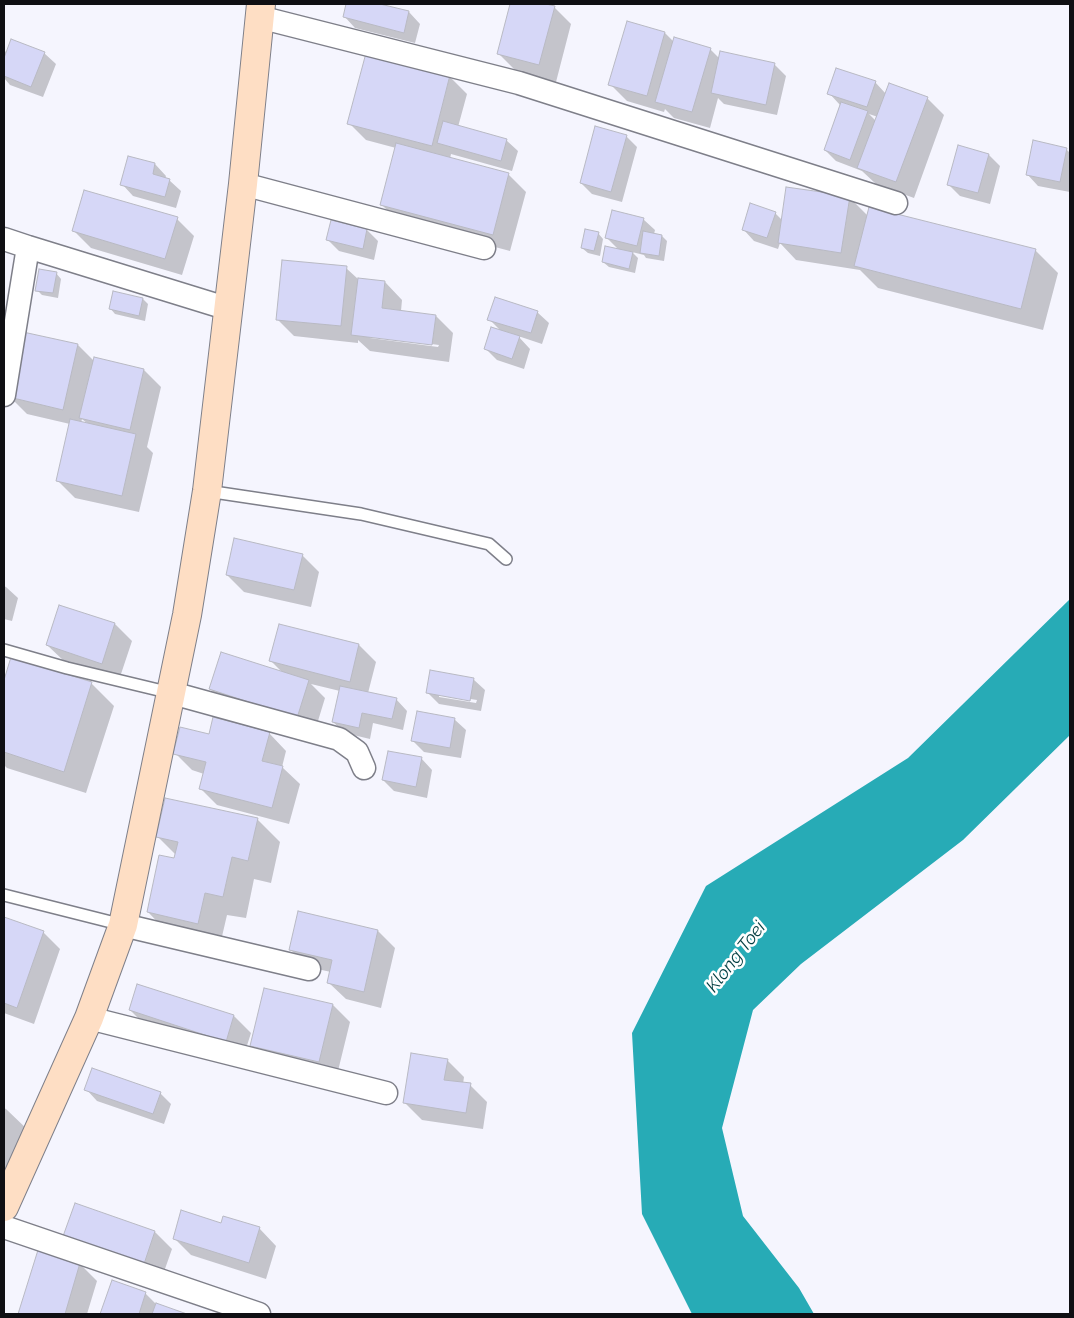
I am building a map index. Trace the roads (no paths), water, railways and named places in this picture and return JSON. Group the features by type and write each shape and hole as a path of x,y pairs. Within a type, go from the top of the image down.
{"street":[{"path":"4,1207 88,1018 123,925 172,693 208,491 243,184 260,10 518,83 896,203"},
{"path":"243,184 484,248"},
{"path":"4,238 229,309"},
{"path":"4,395 28,247"},
{"path":"172,693 339,739 357,752 364,768"},
{"path":"123,925 309,969"},
{"path":"88,1018 386,1093"},
{"path":"4,1228 259,1314"}],"lane":[{"path":"208,491 361,514 489,544 506,559"},
{"path":"4,650 67,668 172,693"},
{"path":"4,895 123,925"}],"water":[{"name":"Klong Toei","path":"1070,599 1070,735 963,840 801,964 753,1010 722,1128 743,1216 799,1288 814,1314 692,1314 642,1214 632,1033 706,886 908,758"}]}
